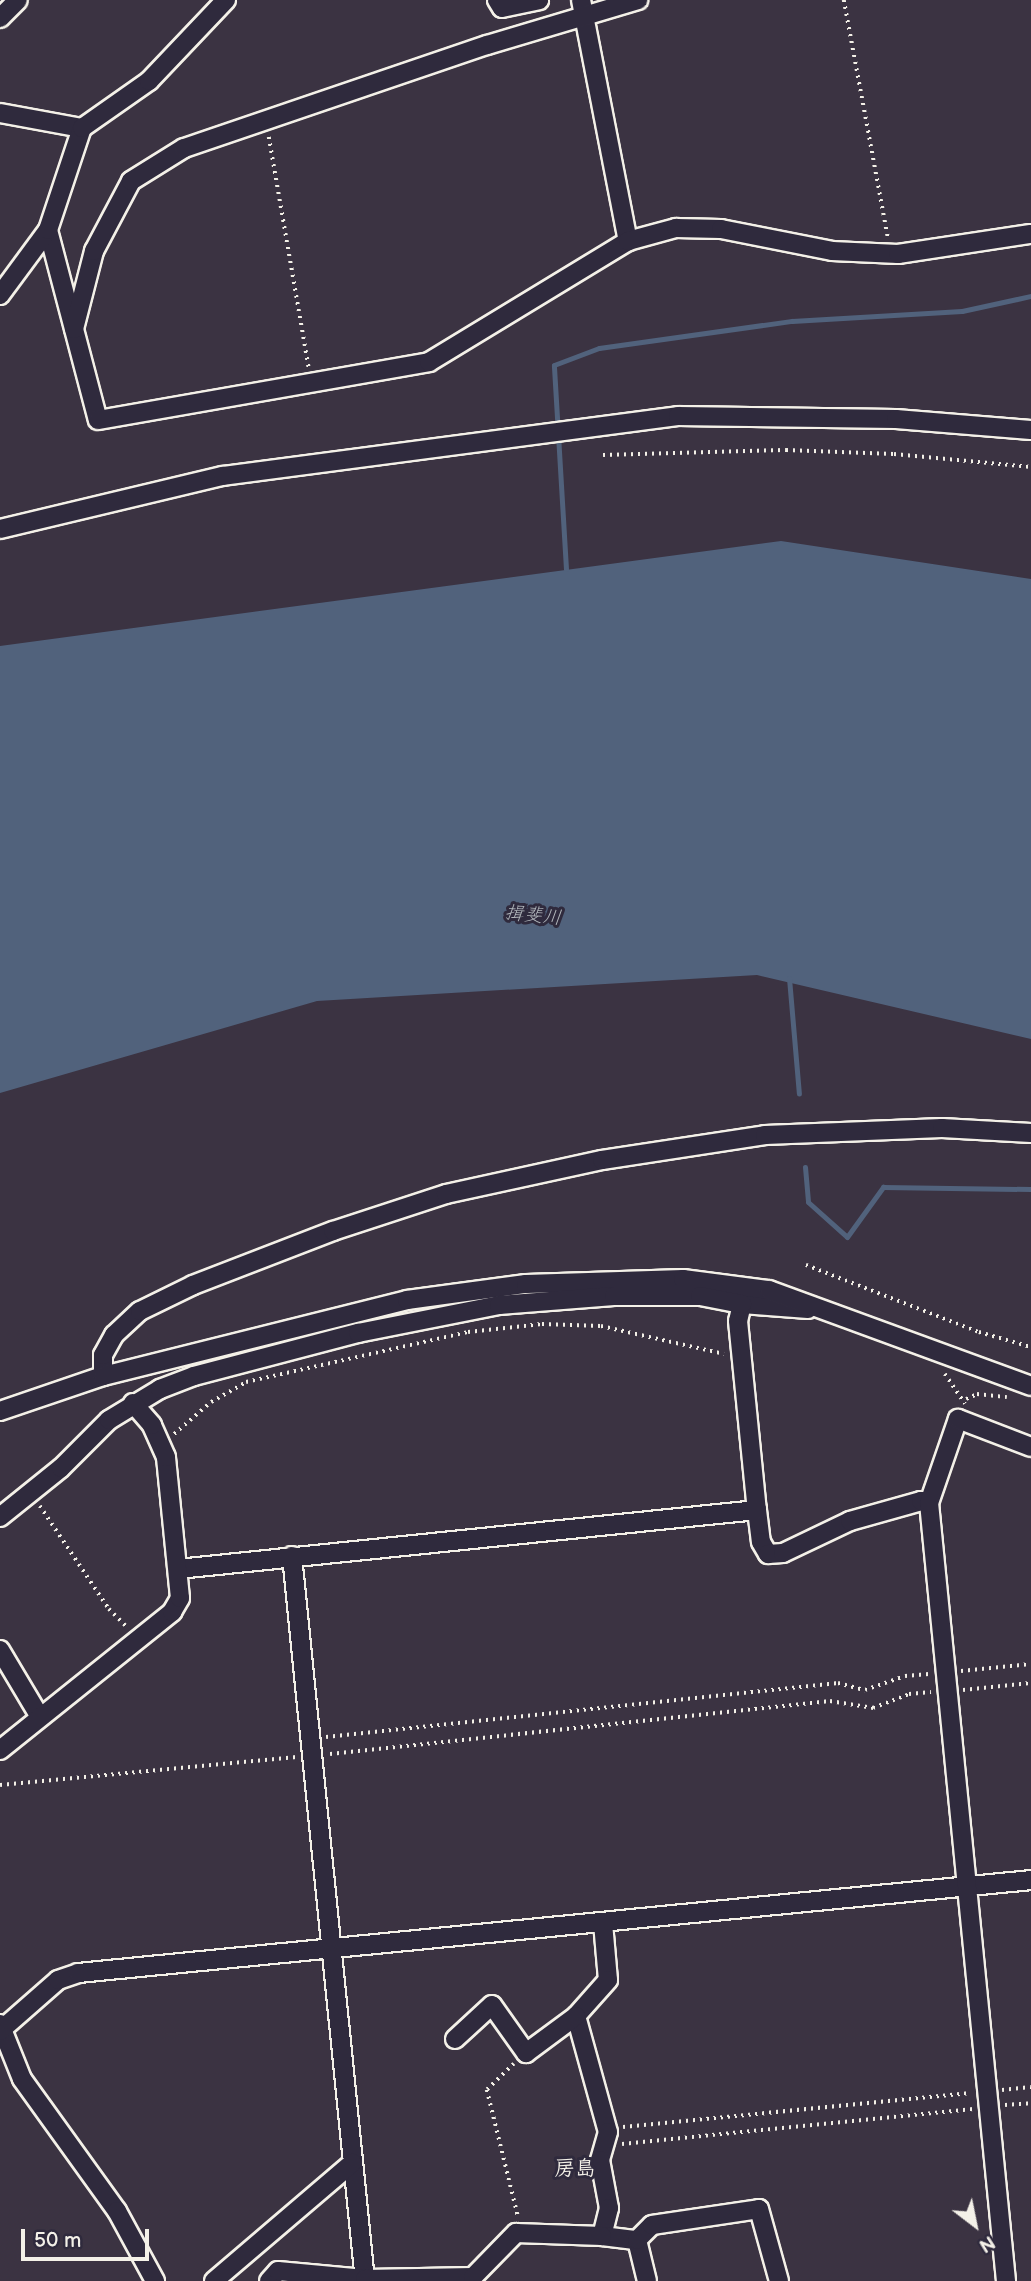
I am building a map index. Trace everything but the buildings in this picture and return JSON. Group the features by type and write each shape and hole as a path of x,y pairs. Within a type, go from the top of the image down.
{"street":[{"path":"0,18 18,0"},
{"path":"0,295 48,230 82,128 149,81 226,0"},
{"path":"497,0 502,8 539,0"},
{"path":"74,329 94,251 131,181 184,148 583,8 638,0"},
{"path":"583,8 628,241"},
{"path":"0,113 82,128"},
{"path":"48,230 98,420 312,380 429,362 628,241 676,228 721,229 832,251 891,254 1031,234"},
{"path":"0,529 223,476 678,416 896,419 1031,430"},
{"path":"103,1376 103,1355 114,1335 140,1311 193,1285 333,1231 446,1194 602,1160 765,1135 942,1128 1031,1133"},
{"path":"0,1411 103,1376 407,1300 526,1284 683,1279 769,1290 813,1304 1026,1393"},
{"path":"0,1517 132,1403 194,1376 358,1333 499,1305 614,1296 700,1296 805,1311 813,1304"},
{"path":"742,1304 738,1321 757,1510 761,1542 768,1554 783,1553 850,1521 921,1501 929,1503"},
{"path":"0,1750 172,1612 180,1598 166,1457 152,1425 132,1403"},
{"path":"1006,2281 929,1503 958,1419 1031,1447"},
{"path":"178,1569 757,1510"},
{"path":"292,1556 365,2280"},
{"path":"0,1650 40,1717"},
{"path":"155,2281 117,2211 22,2079 1,2028 58,1980 78,1973 1031,1880"},
{"path":"455,2039 492,2005 526,2053 576,2016 608,1980 603,1923"},
{"path":"576,2016 606,2137 600,2160 609,2208 602,2236"},
{"path":"214,2281 352,2163"},
{"path":"637,2240 652,2225 759,2209 779,2281"},
{"path":"269,2281 278,2271 365,2280 472,2277 519,2233 637,2240"},
{"path":"637,2240 647,2281"}],"path":[{"path":"844,0 891,254"},
{"path":"265,120 312,380"},
{"path":"603,454 786,450 894,454 1031,467"},
{"path":"806,1265 979,1332 1031,1347"},
{"path":"161,1445 233,1387 468,1332 542,1324 601,1326 743,1359"},
{"path":"942,1370 966,1399"},
{"path":"966,1399 987,1393 1026,1393"},
{"path":"962,1420 966,1399"},
{"path":"31,1492 109,1609 139,1638"},
{"path":"0,1785 838,1683 865,1690 905,1676 1031,1664"},
{"path":"311,1747 830,1701 873,1708 909,1695 1031,1683"},
{"path":"519,2233 517,2204 487,2090 526,2053"},
{"path":"606,2137 989,2099 1031,2087"},
{"path":"606,2137 989,2099 1031,2103"}],"water":[{"name":"揖斐川","path":"781,541 1031,579 1031,1039 757,975 317,1001 0,1093 0,646"}],"waterway":[{"path":"566,569 554,365 599,348 792,321 962,311 1031,296"},
{"path":"789,978 799,1094"},
{"path":"805,1167 808,1202 847,1237 883,1187 1031,1189"}],"district":[{"name":"房島","path":"575,2169"}]}
